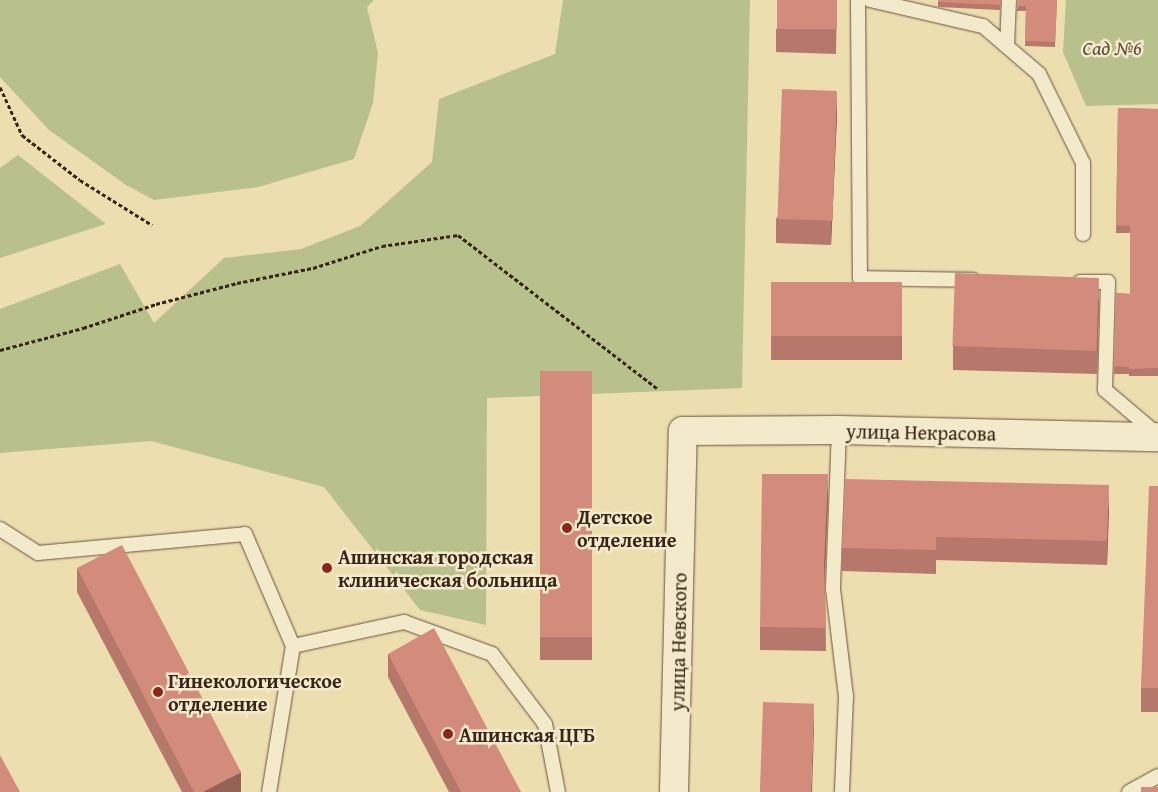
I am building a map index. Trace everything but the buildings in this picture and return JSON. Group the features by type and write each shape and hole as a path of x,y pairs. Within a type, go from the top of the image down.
{"street":[{"name":"улица Некрасова","path":"683,431 840,430 1158,436"},
{"name":"улица Невского","path":"674,792 683,431"}],"lane":[{"path":"858,0 860,278 989,280"},
{"path":"870,0 983,26 1039,74 1083,163 1083,234"},
{"path":"1006,46 1009,0"},
{"path":"1068,281 1108,282 1105,390 1158,436"},
{"path":"840,430 833,589 846,696 842,792"},
{"path":"0,529 38,553 245,534 294,646 269,792"},
{"path":"294,646 404,622 492,654 545,724 558,792"},
{"path":"1129,792 1158,776"}],"path":[{"path":"0,88 22,135 80,180 152,225"},
{"path":"0,350 83,328 156,304 237,283 313,268 382,246 458,235 657,388"}],"green space":[{"path":"0,0 374,0 367,7 378,53 373,103 354,159 258,187 154,200 126,185 49,130 0,77"},
{"path":"563,0 750,0 742,388 487,398 486,625 420,610 324,487 151,441 0,453 0,309 120,264 154,323 224,258 301,249 360,226 432,162 439,99 555,54"},
{"name":"Сад №6","path":"1066,0 1158,0 1158,104 1086,106 1063,52"},
{"path":"18,155 106,224 0,258 0,168"}],"place":[{"name":"Детское отделение","path":"567,528"},
{"name":"Ашинская городская клиническая больница","path":"327,568"},
{"name":"Гинекологическое отделение","path":"158,692"},
{"name":"Ашинская ЦГБ","path":"448,734"}]}
